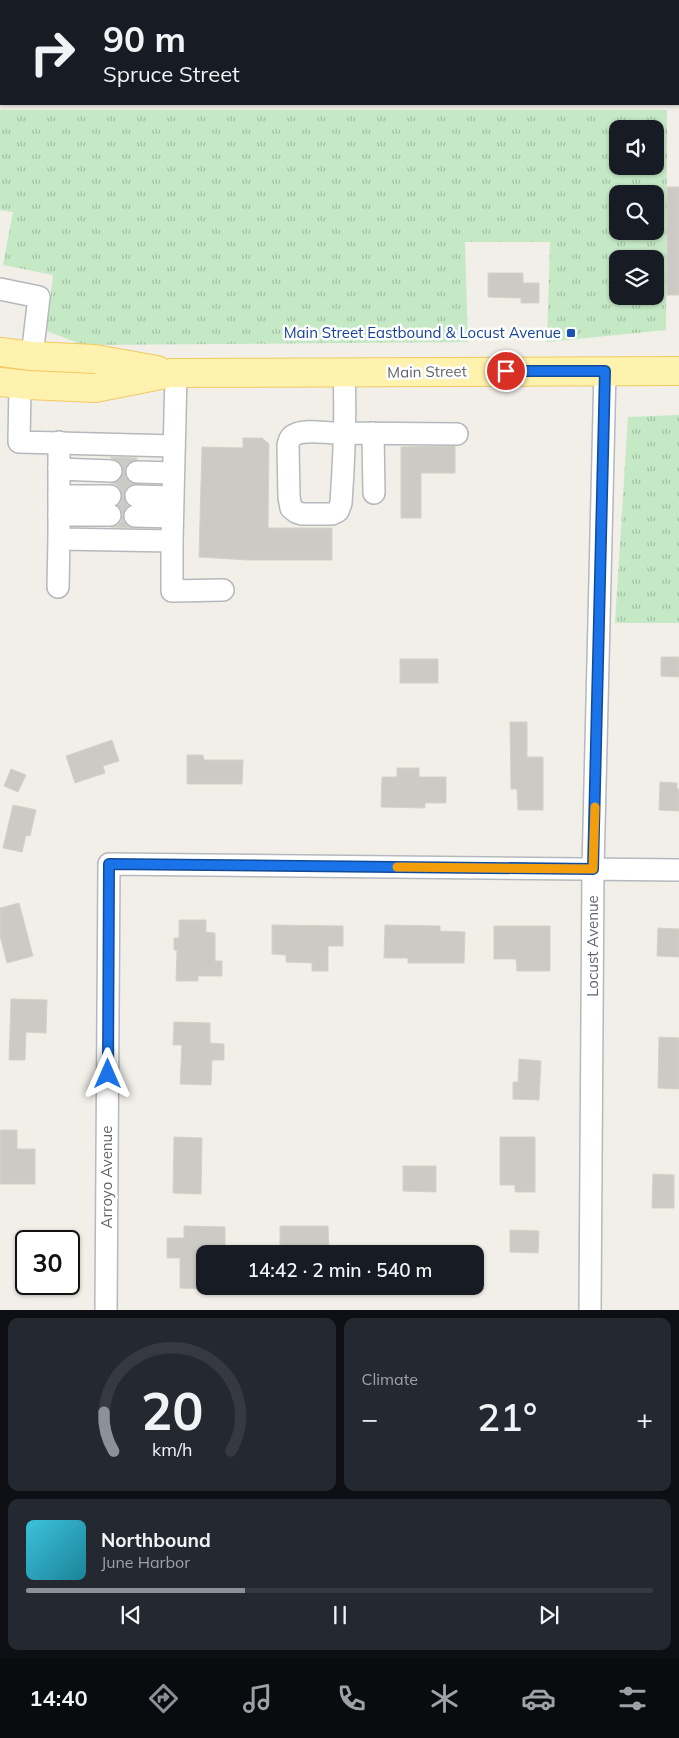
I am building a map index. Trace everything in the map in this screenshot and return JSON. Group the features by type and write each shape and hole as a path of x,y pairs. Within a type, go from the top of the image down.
{"main road":[{"name":"Main Street","path":"0,352 32,356 95,359 176,373 679,371"},
{"name":"Main Street","path":"10,383 95,388 176,373"}],"street":[{"path":"0,289 39,297 32,356"},
{"name":"Locust Avenue","path":"590,1310 593,869 605,371"},
{"path":"176,373 172,507 172,591 223,590"},
{"path":"344,373 346,408 344,433 457,434"},
{"path":"10,383 19,442 174,446"},
{"path":"373,433 374,493"},
{"path":"58,587 59,442"},
{"path":"59,470 111,471"},
{"path":"137,472 173,473"},
{"path":"59,505 110,506"},
{"path":"136,506 172,507"},
{"path":"59,539 172,541"},
{"name":"Arroyo Avenue","path":"106,1310 109,864 593,869"},
{"path":"593,869 679,870"}],"green space":[{"path":"0,110 667,110 666,330 547,342 550,242 465,242 468,342 83,345 47,331 53,275 3,265 13,212 0,210"},
{"path":"679,415 679,623 615,623 628,417"}],"building":[{"path":"667,187 679,187 679,295 667,295"},
{"path":"488,273 523,273 523,283 539,283 539,303 521,303 521,298 488,297"},
{"path":"243,438 262,438 269,444 268,528 332,528 332,560 248,560 199,557 202,447 243,448"},
{"path":"455,446 455,473 421,473 421,518 401,518 401,447"},
{"path":"111,457 137,458 137,460 127,465 125,471 126,478 134,484 126,489 124,495 128,506 123,515 124,522 132,528 111,527 121,522 121,509 118,506 122,496 121,490 117,485 111,483 121,478 123,471 122,465"},
{"path":"661,657 679,657 679,677 661,676"},
{"path":"400,659 438,659 438,683 400,683"},
{"path":"510,722 527,722 527,757 543,757 543,810 518,810 517,789 511,789"},
{"path":"112,740 119,761 103,766 105,773 75,783 66,756"},
{"path":"187,755 203,755 204,760 243,760 242,784 187,784"},
{"path":"397,768 419,768 419,777 446,777 446,803 425,803 425,808 381,807 382,777 397,777"},
{"path":"11,769 26,775 18,792 4,786"},
{"path":"660,782 677,783 677,789 679,789 679,811 659,810"},
{"path":"13,805 36,810 30,836 26,835 22,852 3,848"},
{"path":"19,903 33,956 7,963 0,936 0,908"},
{"path":"179,920 206,920 206,932 215,933 215,961 222,961 222,976 198,976 198,981 176,981 177,950 174,950 174,938 179,938"},
{"path":"272,925 343,926 343,946 328,946 328,971 312,971 312,963 286,962 286,955 272,954"},
{"path":"385,925 440,926 440,931 465,932 464,963 408,963 408,958 384,958"},
{"path":"494,926 550,926 550,971 517,971 516,959 494,959"},
{"path":"658,928 679,929 679,957 657,956"},
{"path":"11,999 47,1000 46,1033 26,1032 25,1060 9,1060"},
{"path":"174,1022 210,1023 210,1043 224,1044 224,1060 212,1060 211,1085 180,1084 182,1045 173,1045"},
{"path":"659,1037 679,1038 679,1089 658,1088"},
{"path":"519,1059 541,1061 539,1100 513,1099 513,1082 518,1082"},
{"path":"0,1130 17,1130 17,1149 35,1149 35,1184 0,1184"},
{"path":"174,1137 202,1138 201,1194 173,1193"},
{"path":"500,1137 535,1137 535,1192 515,1192 515,1185 500,1185"},
{"path":"403,1166 436,1166 436,1192 403,1191"},
{"path":"653,1174 674,1175 674,1208 652,1208"},
{"path":"184,1226 225,1227 225,1245 196,1245 196,1289 180,1288 180,1258 167,1258 167,1238 184,1238"},
{"path":"280,1226 328,1226 329,1245 280,1245"},
{"path":"510,1230 539,1231 538,1253 510,1252"}],"slow traffic":[{"path":"397,867 593,869 595,807"}],"place":[{"name":"Main Street Eastbound & Locust Avenue","path":"571,333"}],"route":[{"path":"108,1074 109,864 593,869 605,371 506,371"}]}
